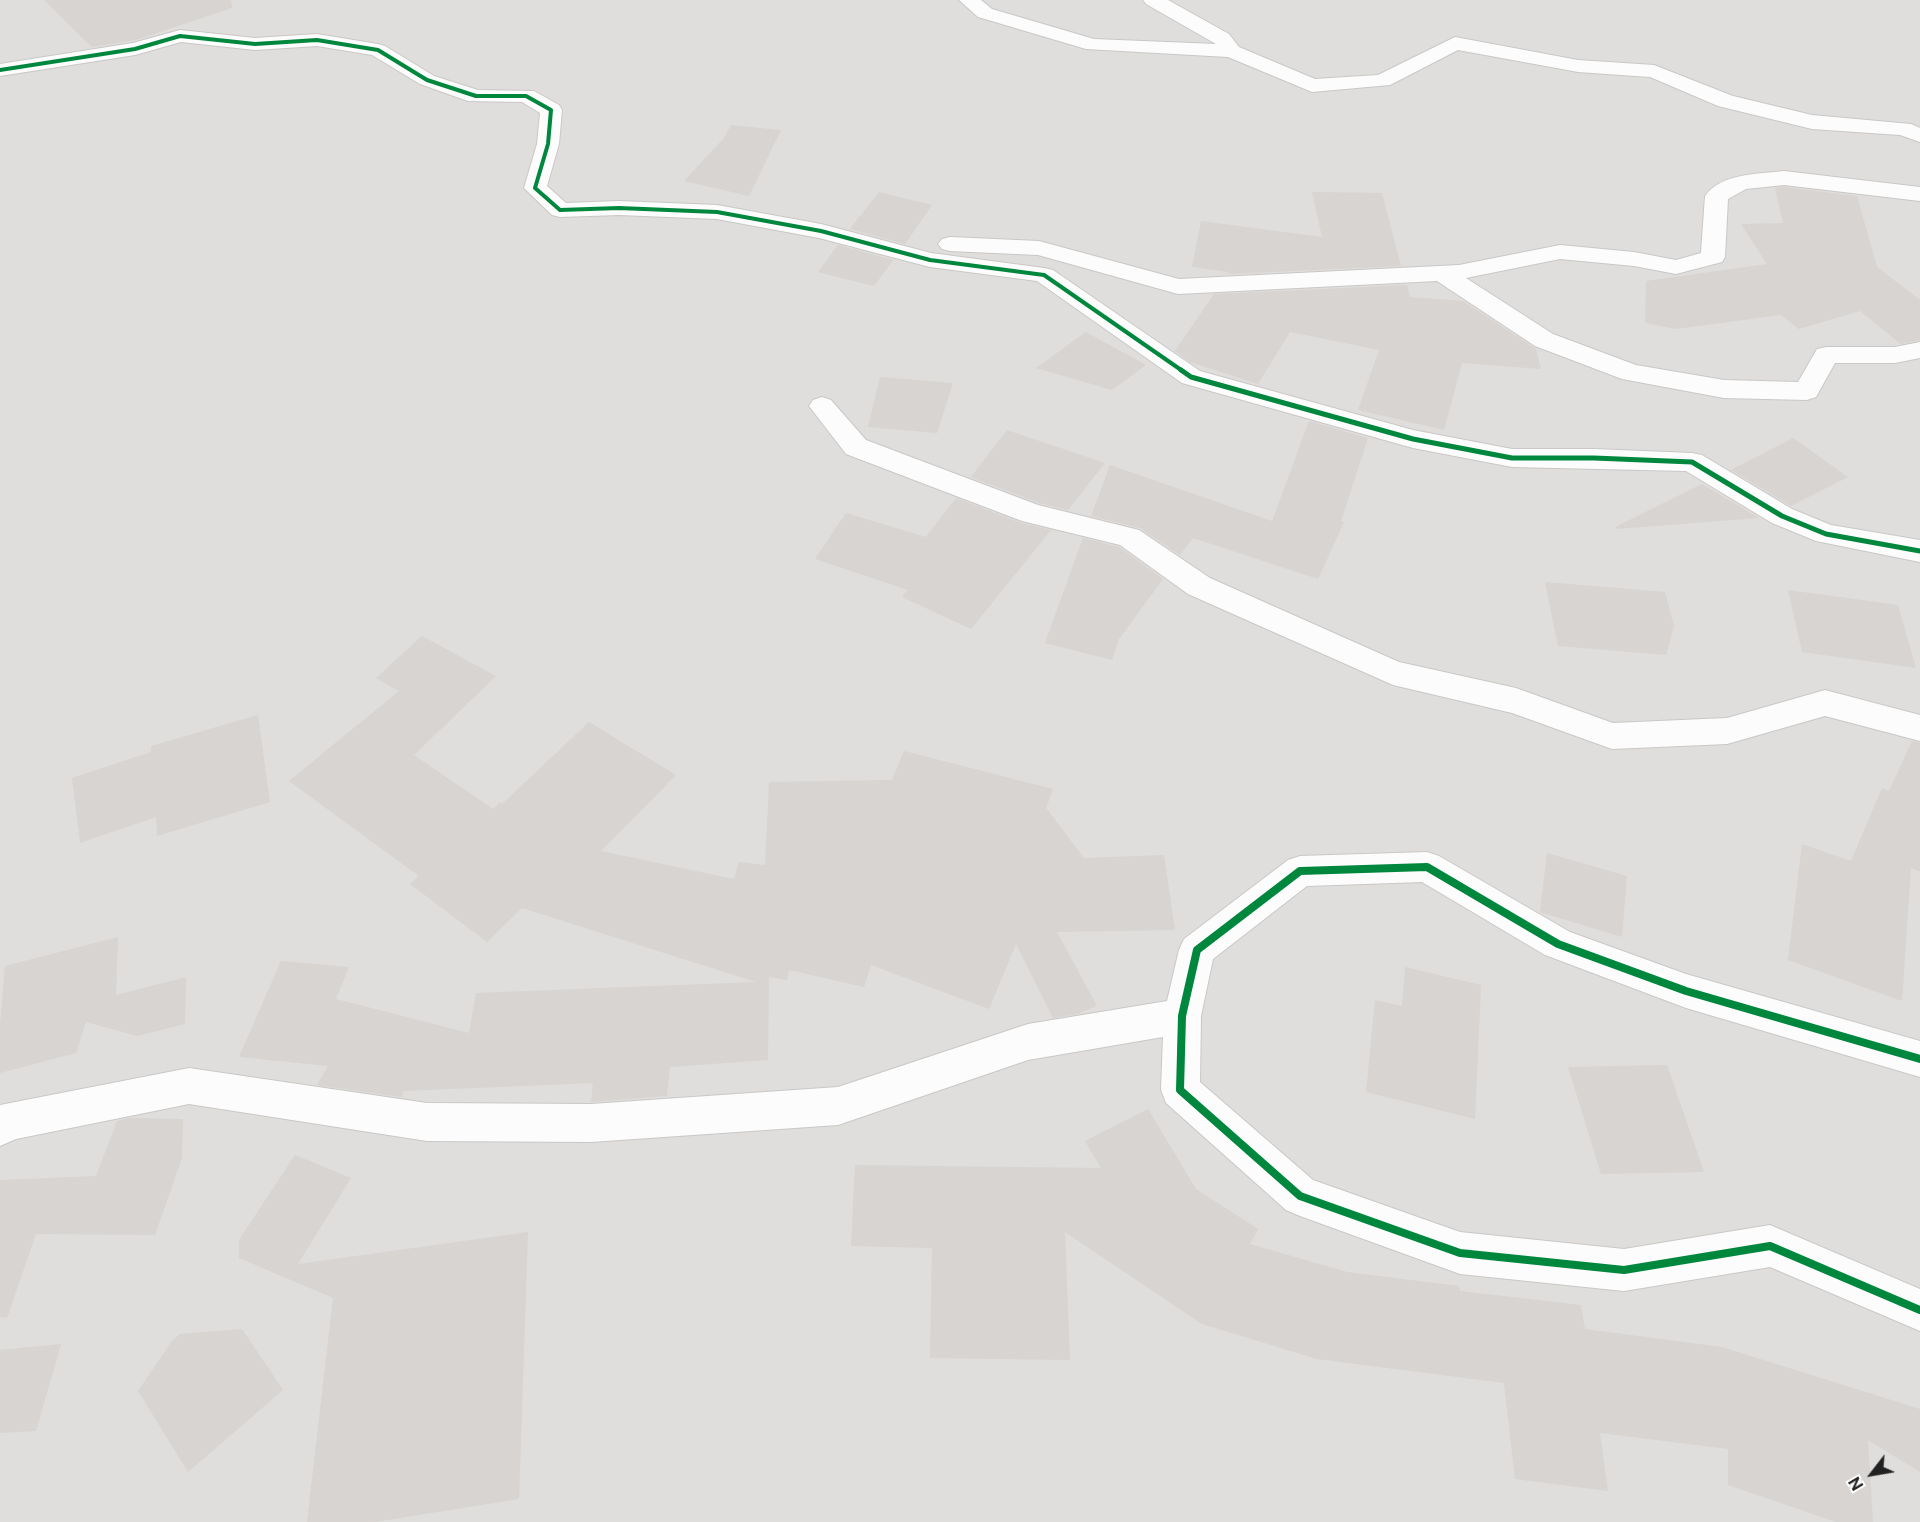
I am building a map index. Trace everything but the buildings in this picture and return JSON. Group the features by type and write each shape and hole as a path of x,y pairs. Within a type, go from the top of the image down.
{"street":[{"path":"969,0 986,14 1094,45 1232,51 1312,86 1383,81 1455,43 1578,66 1654,71 1726,101 1812,122 1903,129 1920,135"},
{"path":"1153,0 1222,38 1232,51"},
{"path":"0,70 135,49 180,36 255,44 317,40 378,50 427,80 476,96 526,96 551,110 548,144 535,188 560,210 619,208 717,212 821,231 930,260 1044,275 1191,377 1413,439 1512,459 1594,458 1692,462 1782,516 1826,534 1920,551"},
{"path":"886,248 954,244 1039,248 1178,287 1459,272 1560,252 1634,259 1676,267 1713,257 1717,196 1740,183 1784,178 1920,194"},
{"path":"1442,273 1544,340 1631,373 1712,387 1807,392 1826,354 1895,355 1920,350"},
{"path":"822,406 856,447 1032,514 1129,537 1199,586 1393,673 1516,700 1612,736 1727,731 1825,703 1920,728"},
{"path":"1920,1059 1686,991 1558,944 1427,867 1300,871 1197,950 1182,1016 1180,1090 1300,1196 1460,1252 1624,1270 1770,1246 1920,1310"},
{"path":"0,1127 6,1122 189,1086 428,1122 591,1123 838,1106 1028,1042 1182,1016"}],"shaded area":[{"path":"0,0 1920,0 1920,1522 0,1522"}],"cycle path":[{"path":"0,70 135,49 180,36 255,44 317,40 378,50 427,80 476,96 526,96 551,110 548,144 535,188 560,210 619,208 717,212 821,231 930,260 1044,275 1191,377 1413,439 1512,458 1594,458 1692,462 1782,516 1826,534 1920,551"},
{"path":"1920,1059 1686,991 1558,944 1427,867 1300,871 1197,950 1182,1016 1180,1090 1300,1196 1460,1253 1624,1270 1770,1246 1920,1310"}]}
